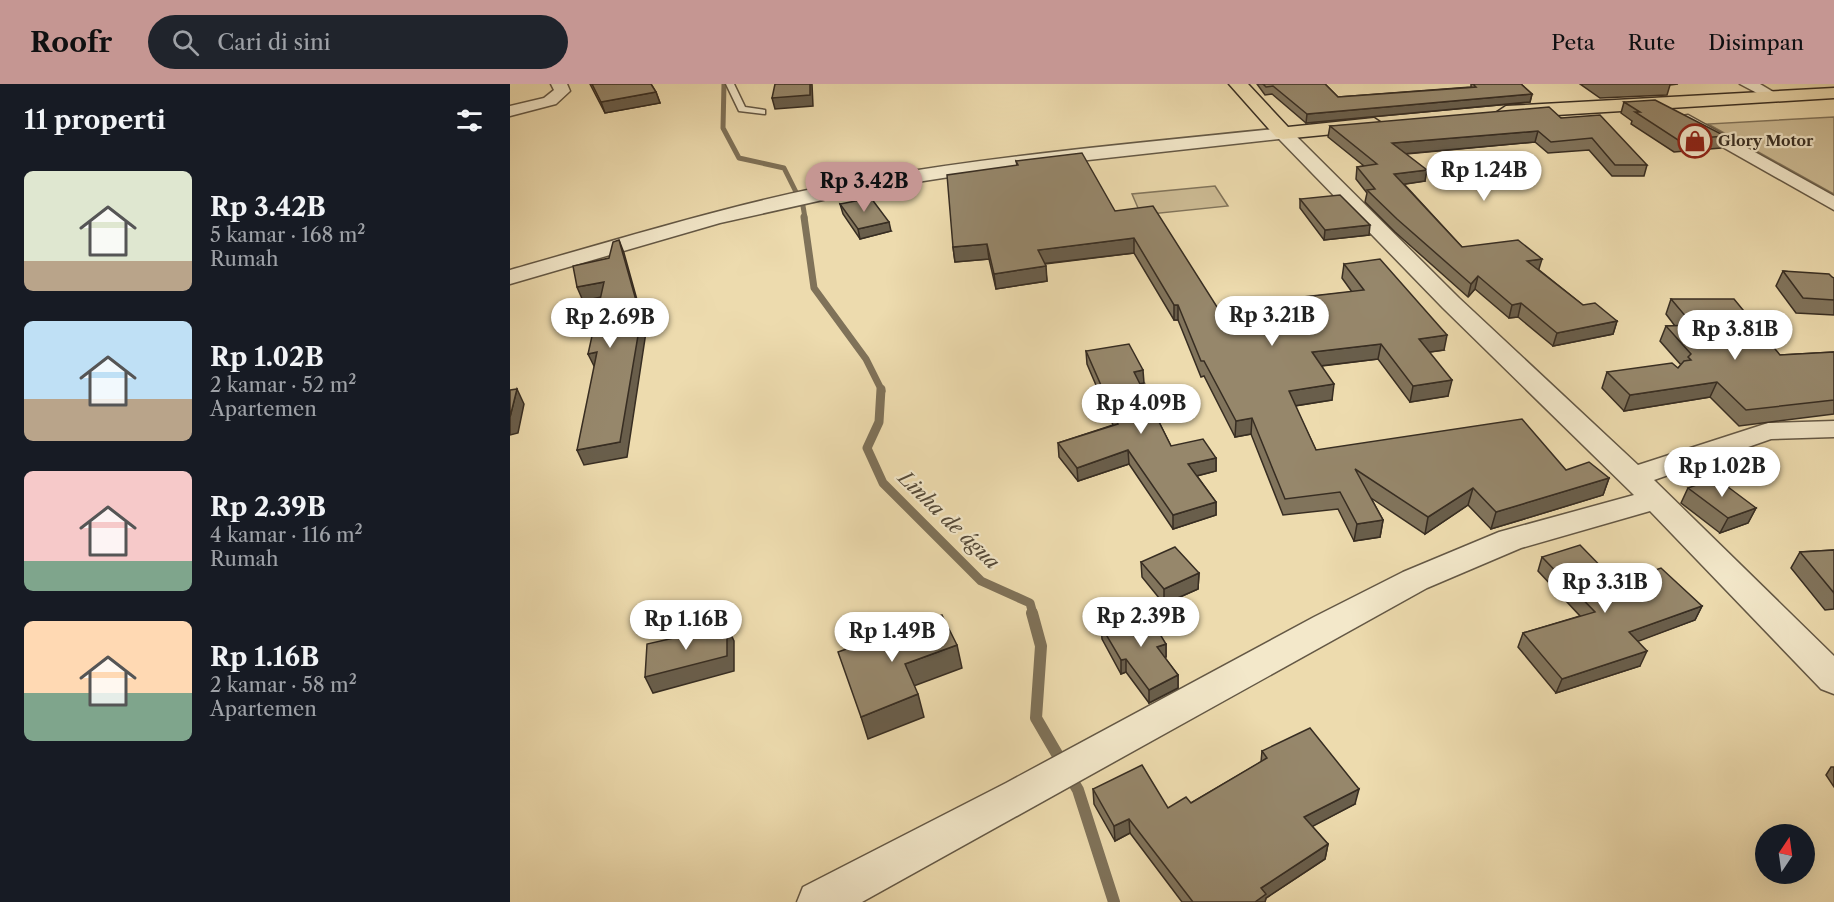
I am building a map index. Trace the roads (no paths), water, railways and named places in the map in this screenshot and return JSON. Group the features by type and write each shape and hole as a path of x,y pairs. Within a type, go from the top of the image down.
{"main road":[{"path":"1238,84 1284,133 1391,122"},
{"path":"1486,113 1834,93"}],"street":[{"path":"510,111 550,101 562,91 559,84"},
{"path":"1749,84 1772,96"},
{"path":"1652,103 1678,114 1834,204"},
{"path":"510,277 778,203 817,195 988,165 1284,133 1451,303 1644,488 1834,679"},
{"path":"819,902 1020,796 1326,626 1415,580 1644,488 1768,431 1834,429"}],"lane":[{"path":"730,84 742,109 762,112"}],"waterway":[{"name":"Linha de água","path":"724,84 723,128 739,158 784,168 803,206 805,218"},
{"name":"Linha de água","path":"804,217 814,288 866,359 881,389"},
{"name":"Linha de água","path":"881,389 879,422 867,448 883,483 981,581 1030,603 1033,614"},
{"name":"Linha de água","path":"1032,613 1041,646 1036,718 1078,790 1114,902"}],"place":[{"name":"Glory Motor","path":"1695,141"}]}
